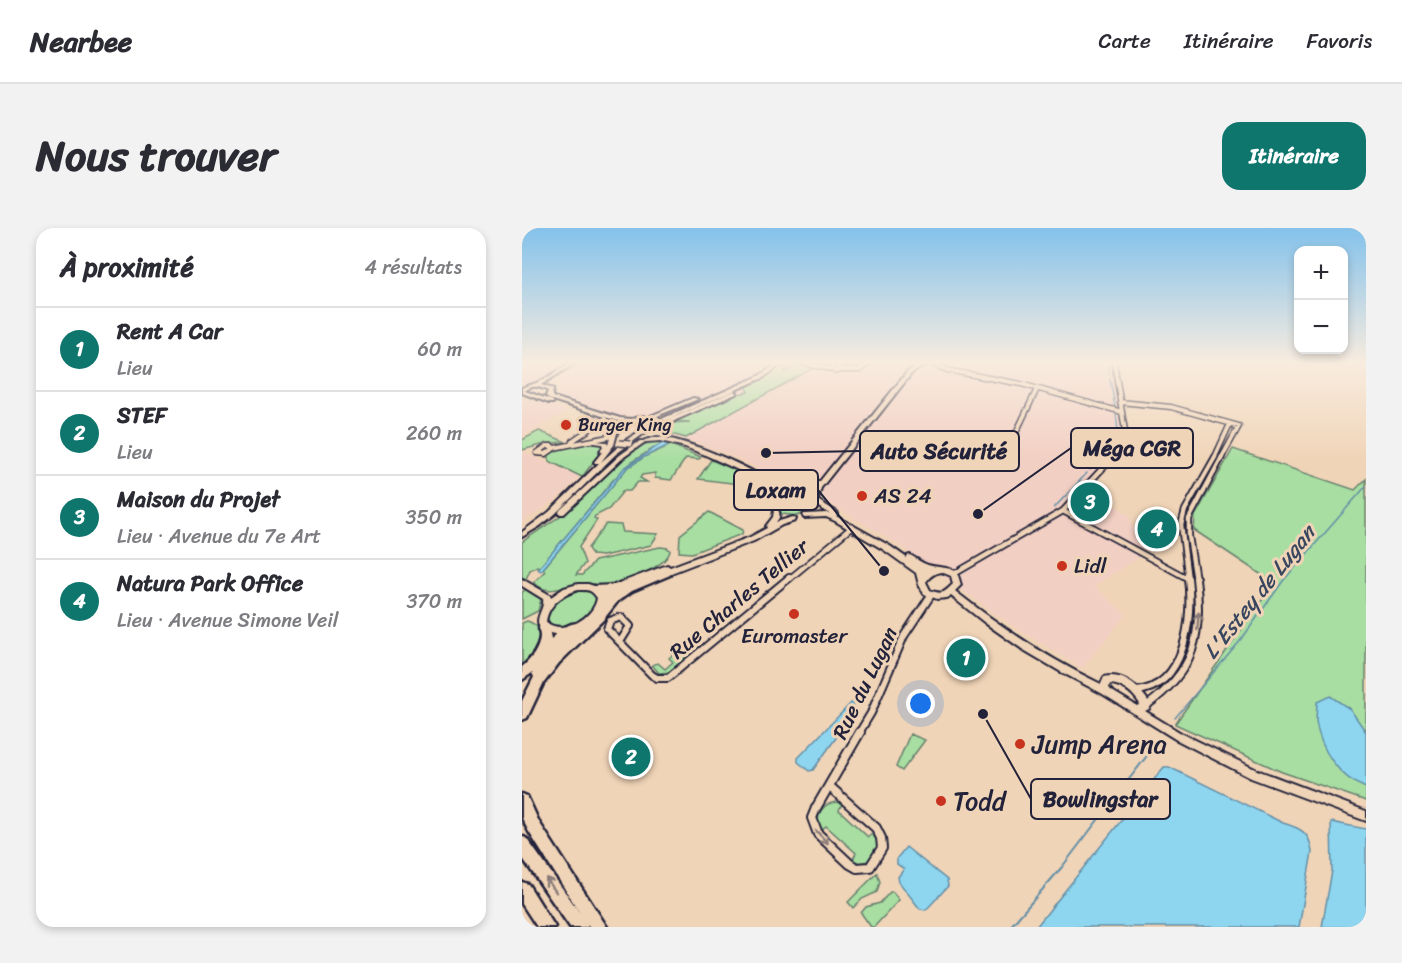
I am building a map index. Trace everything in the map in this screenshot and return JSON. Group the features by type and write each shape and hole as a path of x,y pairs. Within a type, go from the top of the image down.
{"highway":[{"path":"522,713 539,681 555,659 599,618 614,598 628,588 666,572"},
{"path":"522,674 543,651 547,638 544,626"},
{"path":"522,713 524,702 549,651 560,637 574,627"},
{"path":"522,801 534,827 599,927"},
{"path":"522,844 580,927"},
{"path":"522,890 546,927"},
{"path":"522,898 546,927"}],"main road":[{"path":"534,395 617,423 616,437"},
{"path":"538,396 544,395"},
{"path":"550,395 550,398 620,420 635,420 709,395"},
{"path":"522,535 559,512 629,440 665,418 720,395"},
{"path":"522,540 559,512 622,456 645,441 661,425 731,395"},
{"path":"646,418 661,425 665,436 742,464 771,478 786,489 804,491 814,486 887,395"},
{"path":"806,516 814,510 818,488 892,395"},
{"path":"559,512 616,437 635,420"},
{"path":"616,437 630,444 664,440 739,467 775,486 780,492 773,523 752,535 614,588 572,589 548,604 542,614 544,626 556,631 574,627 591,617 600,604 613,592 752,539 780,523 806,516 831,516 852,527 919,571 924,589 932,595 942,596 952,593 957,585 954,574 946,570 924,567 804,491"},
{"path":"589,441 602,442 606,446 591,470"},
{"path":"779,499 796,491"},
{"path":"776,512 782,518 794,519"},
{"path":"922,581 927,574 936,569"},
{"path":"522,582 542,592 547,597 548,604"},
{"path":"595,589 601,598 600,604"},
{"path":"952,593 1018,641 1078,676 1106,685 1142,708 1159,725 1178,736 1255,774 1366,816"},
{"path":"1106,685 1117,681 1136,692 1142,708"}],"street":[{"path":"1009,439 1014,437 1034,395"},
{"path":"1060,395 1122,412"},
{"path":"954,574 1063,512 1124,445 1126,437 1119,395"},
{"path":"1120,402 1171,406 1239,426 1232,442 1224,447"},
{"path":"571,444 572,441 605,419"},
{"path":"1136,692 1158,685 1177,661 1188,635 1191,611 1181,529 1182,516 1224,447 1230,424"},
{"path":"554,448 616,437"},
{"path":"1142,708 1162,697 1180,674 1196,639 1199,626 1199,601 1188,533 1190,519 1219,456"},
{"path":"1063,512 1187,578"},
{"name":"Rue Charles Tellier","path":"620,642 657,678 668,678 675,675 852,527"},
{"path":"1186,562 1193,563"},
{"name":"Rue du Lugan","path":"829,786 882,836 881,852 870,867 857,868 850,864 814,827 812,818 829,786 871,713 904,636 932,595"},
{"path":"621,617 630,626 620,642 606,627 613,618 621,617"},
{"path":"1188,635 1196,639"}],"shaded area":[{"path":"559,395 1122,395 1131,443 1089,488 1111,500 1109,502 1128,514 1145,554 1094,586 1126,615 1082,668 1017,629 896,543 824,500 822,491 825,486 813,482 795,484 720,451 559,398"},
{"path":"522,398 540,404 543,402 567,411 522,436"},
{"path":"522,452 578,475 579,478 553,502 522,522"}],"green space":[{"path":"733,395 765,395 686,438 667,433 672,423 690,422 673,421"},
{"path":"539,431 566,442 549,443 522,450 522,440"},
{"path":"657,441 662,443 633,461 613,480 540,567 537,566 530,570 526,579 522,577 522,542 566,512 628,453 639,446"},
{"path":"596,442 602,444 604,448 582,477 549,461 549,455 561,448"},
{"path":"671,445 701,457 699,459 686,458 671,480 655,478 655,473 642,475 640,478 647,482 638,482 630,491 623,491 609,509 595,516 597,520 579,547 585,563 576,575 582,575 595,561 660,547 668,548 670,551 667,557 643,574 613,583 582,583 550,590 539,587 534,582 545,571 543,569 627,468 644,457"},
{"path":"1233,449 1355,490 1366,479 1366,801 1282,772 1175,724 1274,583 1194,530 1195,516"},
{"path":"711,460 733,469 742,480 740,484 698,479"},
{"path":"797,494 811,498 813,501 811,508 798,516 782,514 779,508 781,502"},
{"path":"709,512 743,530 742,534 692,553 679,552 680,535"},
{"path":"606,524 621,525 623,532 658,534 651,545 603,556 592,555 588,548"},
{"path":"525,589 541,599 538,611 522,619 522,593"},
{"path":"584,590 594,594 596,602 588,615 573,624 549,623 547,613 555,601 576,591"},
{"path":"527,621 536,625 542,637 536,651 522,670 522,623"},
{"path":"689,641 698,649 670,672 659,673 652,665 658,663 665,669 673,662 669,658"},
{"path":"910,734 925,740 902,771 896,767"},
{"path":"837,802 842,804 839,810 868,837 872,834 877,840 877,850 869,861 857,863 852,861 856,853 826,826 821,830 818,820 821,811 827,805"},
{"path":"877,873 880,882 877,892 862,899 853,908 848,902"},
{"path":"890,892 893,892 899,900 874,927 871,927 861,913 866,907 880,903"}],"water":[{"path":"662,443 669,445 627,468 541,571 538,569 624,468"},
{"path":"1330,696 1350,709 1366,732 1366,788 1339,770 1326,752 1318,732 1317,702"},
{"path":"851,703 854,704 838,735 813,770 809,771 798,762 798,758"},
{"path":"1164,767 1169,767 1294,827 1306,835 1312,852 1299,927 1036,927"},
{"path":"1331,822 1366,829 1366,927 1322,927 1332,871"},
{"path":"906,847 947,880 948,886 926,910 920,909 899,882 898,877 904,869 897,864 897,858"}],"waterway":[{"path":"1113,395 1115,407"},
{"path":"1109,450 1119,439 1116,414"},
{"path":"1090,470 1106,453"},
{"path":"1054,508 1087,473"},
{"name":"L'Estey de Lugan","path":"1175,718 1241,640 1283,581 1366,486"},
{"name":"L'Estey de Lugan","path":"1010,927 1062,867 1159,740"}],"place":[{"name":"Burger King","path":"566,425"},
{"name":"Auto Sécurité","path":"766,453"},
{"name":"AS 24","path":"862,496"},
{"name":"Maison du Projet","path":"1090,502"},
{"name":"Méga CGR","path":"978,514"},
{"name":"Natura Park Office","path":"1157,529"},
{"name":"Lidl","path":"1062,566"},
{"name":"Loxam","path":"884,571"},
{"name":"Euromaster","path":"794,614"},
{"name":"Rent A Car","path":"966,658"},
{"name":"Bowlingstar","path":"983,714"},
{"name":"Jump Arena","path":"1020,744"},
{"name":"STEF","path":"631,757"},
{"name":"Todd","path":"941,801"}]}
